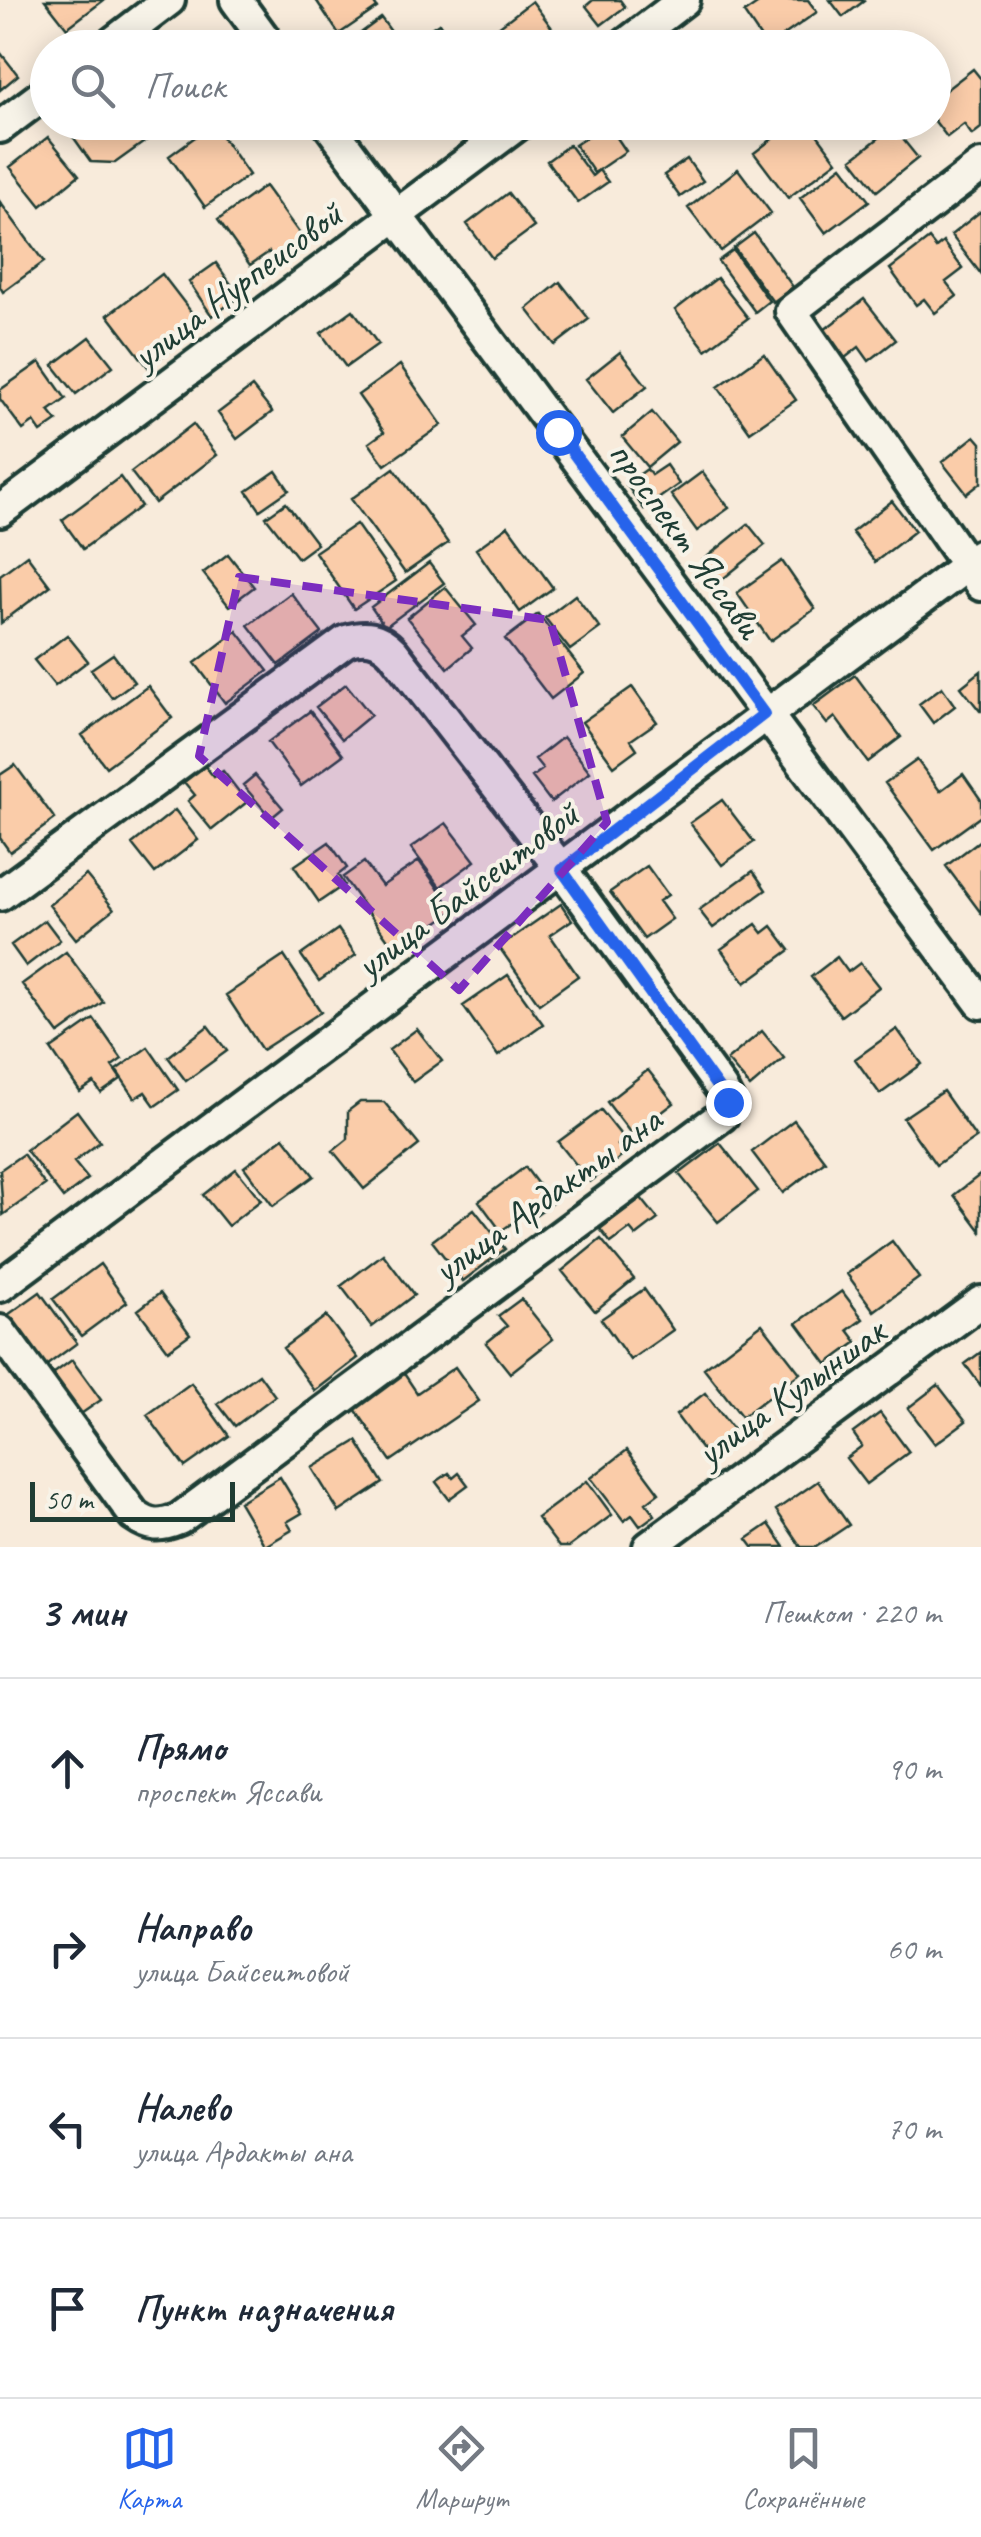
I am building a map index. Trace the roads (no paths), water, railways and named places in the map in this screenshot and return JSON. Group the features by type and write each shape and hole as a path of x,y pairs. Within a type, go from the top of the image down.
{"street":[{"path":"130,30 169,0"},
{"path":"236,0 258,30"},
{"path":"645,30 684,0"},
{"path":"0,127 30,104"},
{"name":"проспект Яссави","path":"340,140 981,1003"},
{"name":"улица Нурпеисовой","path":"0,510 497,140"},
{"path":"977,569 790,311 981,166"},
{"name":"улица Байсеитовой","path":"0,1286 562,870 764,714 977,569"},
{"name":"улица Ардакты ана","path":"0,895 346,641 359,637 384,643 562,870 728,1102 722,1115 166,1525 154,1526 134,1515 0,1331"},
{"name":"улица Кулыншак","path":"649,1547 981,1302"}]}
